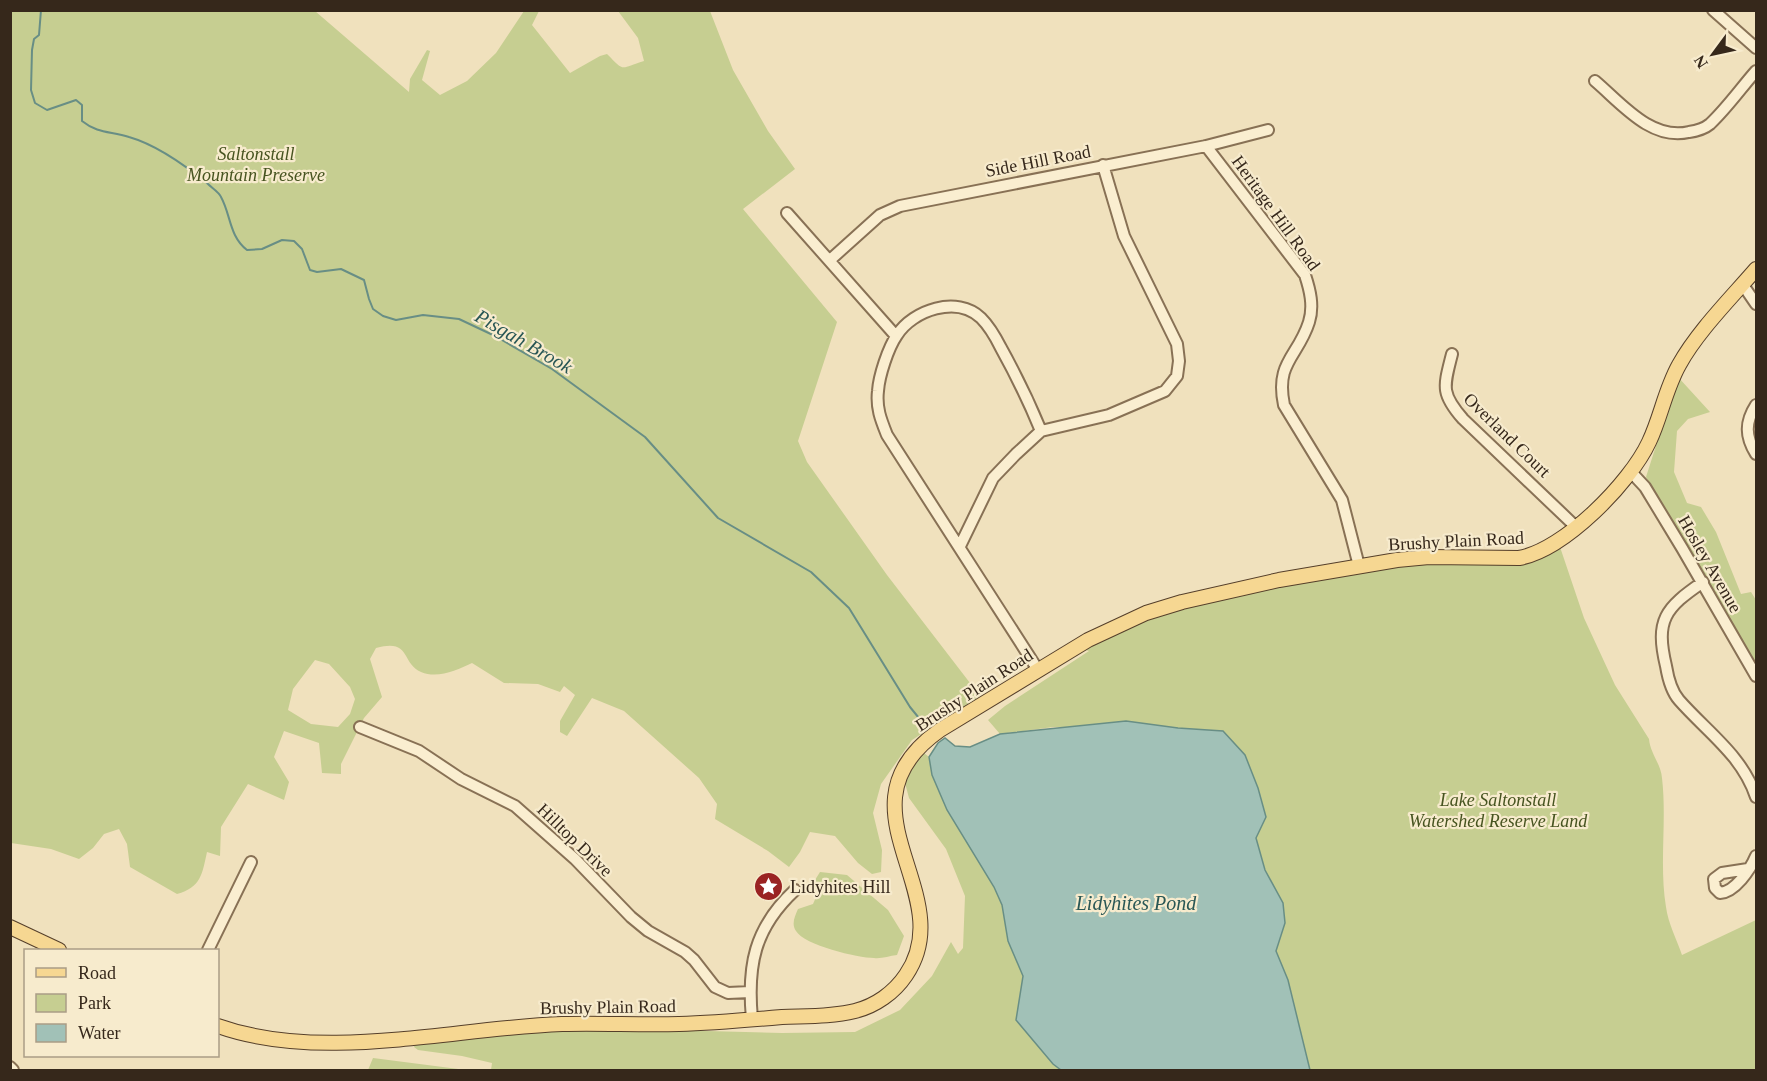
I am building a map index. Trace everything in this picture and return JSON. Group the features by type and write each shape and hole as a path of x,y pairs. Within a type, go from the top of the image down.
{"main road":[{"name":"Brushy Plain Road","path":"219,1026 265,1037 343,1043 564,1024 680,1024 839,1014 864,1008 885,997 906,975 915,958 919,943 921,918 894,816 894,802 900,775 914,753 929,738 1088,640 1150,611 1200,597 1359,566 1429,557 1519,558 1539,553 1550,547 1612,495 1630,472 1650,441 1667,390 1679,365 1692,345 1756,269"},
{"path":"10,927 55,949"}],"street":[{"path":"1713,10 1756,48"},
{"path":"1594,81 1647,124 1661,132 1677,135 1697,131 1708,125 1756,71"},
{"name":"Side Hill Road","path":"830,260 880,215 900,206 1206,146 1268,130"},
{"name":"Heritage Hill Road","path":"1206,146 1305,275 1311,295 1310,321 1283,371 1281,390 1284,405 1342,500 1359,566"},
{"path":"960,546 993,478 1041,431 1109,415 1165,391 1178,376 1177,344 1124,236 1103,165"},
{"path":"787,213 896,336"},
{"path":"1743,285 1756,304"},
{"path":"1038,670 887,435 878,410 878,390 883,369 896,336 906,324 924,313 947,305 965,309 980,317 994,336 1023,387 1041,431"},
{"name":"Overland Court","path":"1452,354 1445,391 1450,404 1576,526"},
{"path":"1756,405 1749,418 1748,430 1756,454"},
{"name":"Hosley Avenue","path":"1630,472 1645,487 1703,582 1738,648 1756,676"},
{"path":"1703,582 1672,607 1665,619 1660,635 1668,676 1678,699 1719,739 1748,774 1756,797"},
{"name":"Hilltop Drive","path":"360,727 418,751 462,779 515,806 575,859 631,917 648,931 685,952 715,987 728,993 750,992"},
{"path":"1748,869 1756,856"},
{"path":"209,949 251,862"},
{"path":"752,1019 751,968 759,937 772,915 795,890"},
{"path":"10,1066 13,1071"}],"green space":[{"name":"Saltonstall Mountain Preserve","path":"10,11 315,11 409,92 410,79 427,50 430,51 422,80 440,95 467,81 496,53 524,11 539,11 532,25 570,73 607,54 623,67 644,61 638,38 618,11 710,11 733,70 768,131 795,169 743,209 837,322 798,441 807,462 887,575 980,696 912,740 881,784 873,813 882,850 881,872 872,874 858,863 835,836 810,832 789,867 768,851 715,819 717,804 699,778 624,711 592,698 567,736 560,732 560,721 575,695 564,686 560,692 538,684 504,683 472,663 447,673 427,674 415,668 404,653 395,646 376,648 370,659 382,697 364,718 341,764 341,774 322,773 319,743 284,731 274,757 289,782 284,800 248,784 221,827 220,856 207,852 199,879 191,888 177,894 130,867 127,844 119,829 104,834 93,848 79,859 51,849 11,843","holes":["315,660 329,664 350,687 355,699 350,714 338,727 311,724 288,710 293,689"]},
{"path":"1678,377 1710,412 1688,419 1677,431 1674,472 1687,503 1701,507 1716,532 1741,594 1751,592 1756,600 1756,664 1646,477"},
{"name":"Lake Saltonstall Watershed Reserve Land","path":"1560,547 1584,618 1615,685 1649,739 1661,773 1664,810 1664,891 1669,919 1682,955 1756,920 1756,1070 1310,1070 1288,980 1276,951 1285,923 1283,903 1265,870 1256,838 1245,755 1223,731 1178,728 1053,727 1000,734 988,720 1005,706 1089,651 1082,649 1152,616 1262,588 1424,562 1522,565 1544,557"},
{"path":"924,753 929,757 932,775 947,810 994,887 1002,905 1008,941 1023,976 1016,1020 1053,1064 1061,1070 491,1070 492,1063 418,1050 414,1047 415,1043 526,1030 855,1032 900,1010 932,976 951,942 958,954 963,948 965,896 946,849 909,798 905,783"},
{"path":"820,872 847,875 888,910 904,936 897,955 877,958 844,953 809,941 796,931 794,923 798,909 813,904 820,888 815,880"},
{"path":"373,1058 466,1070 368,1070"}],"water":[{"name":"Lidyhites Pond","path":"1126,721 1223,731 1245,755 1266,817 1256,838 1265,870 1283,903 1285,923 1276,951 1288,980 1310,1070 1061,1070 1053,1064 1016,1020 1023,976 1008,941 1002,905 994,887 947,810 932,775 929,757 938,743 945,738 955,746 970,747 1000,734"}],"waterway":[{"name":"Pisgah Brook","path":"41,10 39,35 34,39 32,50 31,90 35,103 47,110 76,100 82,105 82,121 88,125 140,141 181,163 220,195 234,232 247,250 262,249 282,240 294,241 302,249 310,270 317,272 341,269 364,280 373,309 383,316 396,320 423,315 459,319 495,336 552,369 645,437 718,518 811,572 849,608 910,707 927,728"}],"place":[{"name":"Lidyhites Hill","path":"769,887"}]}
